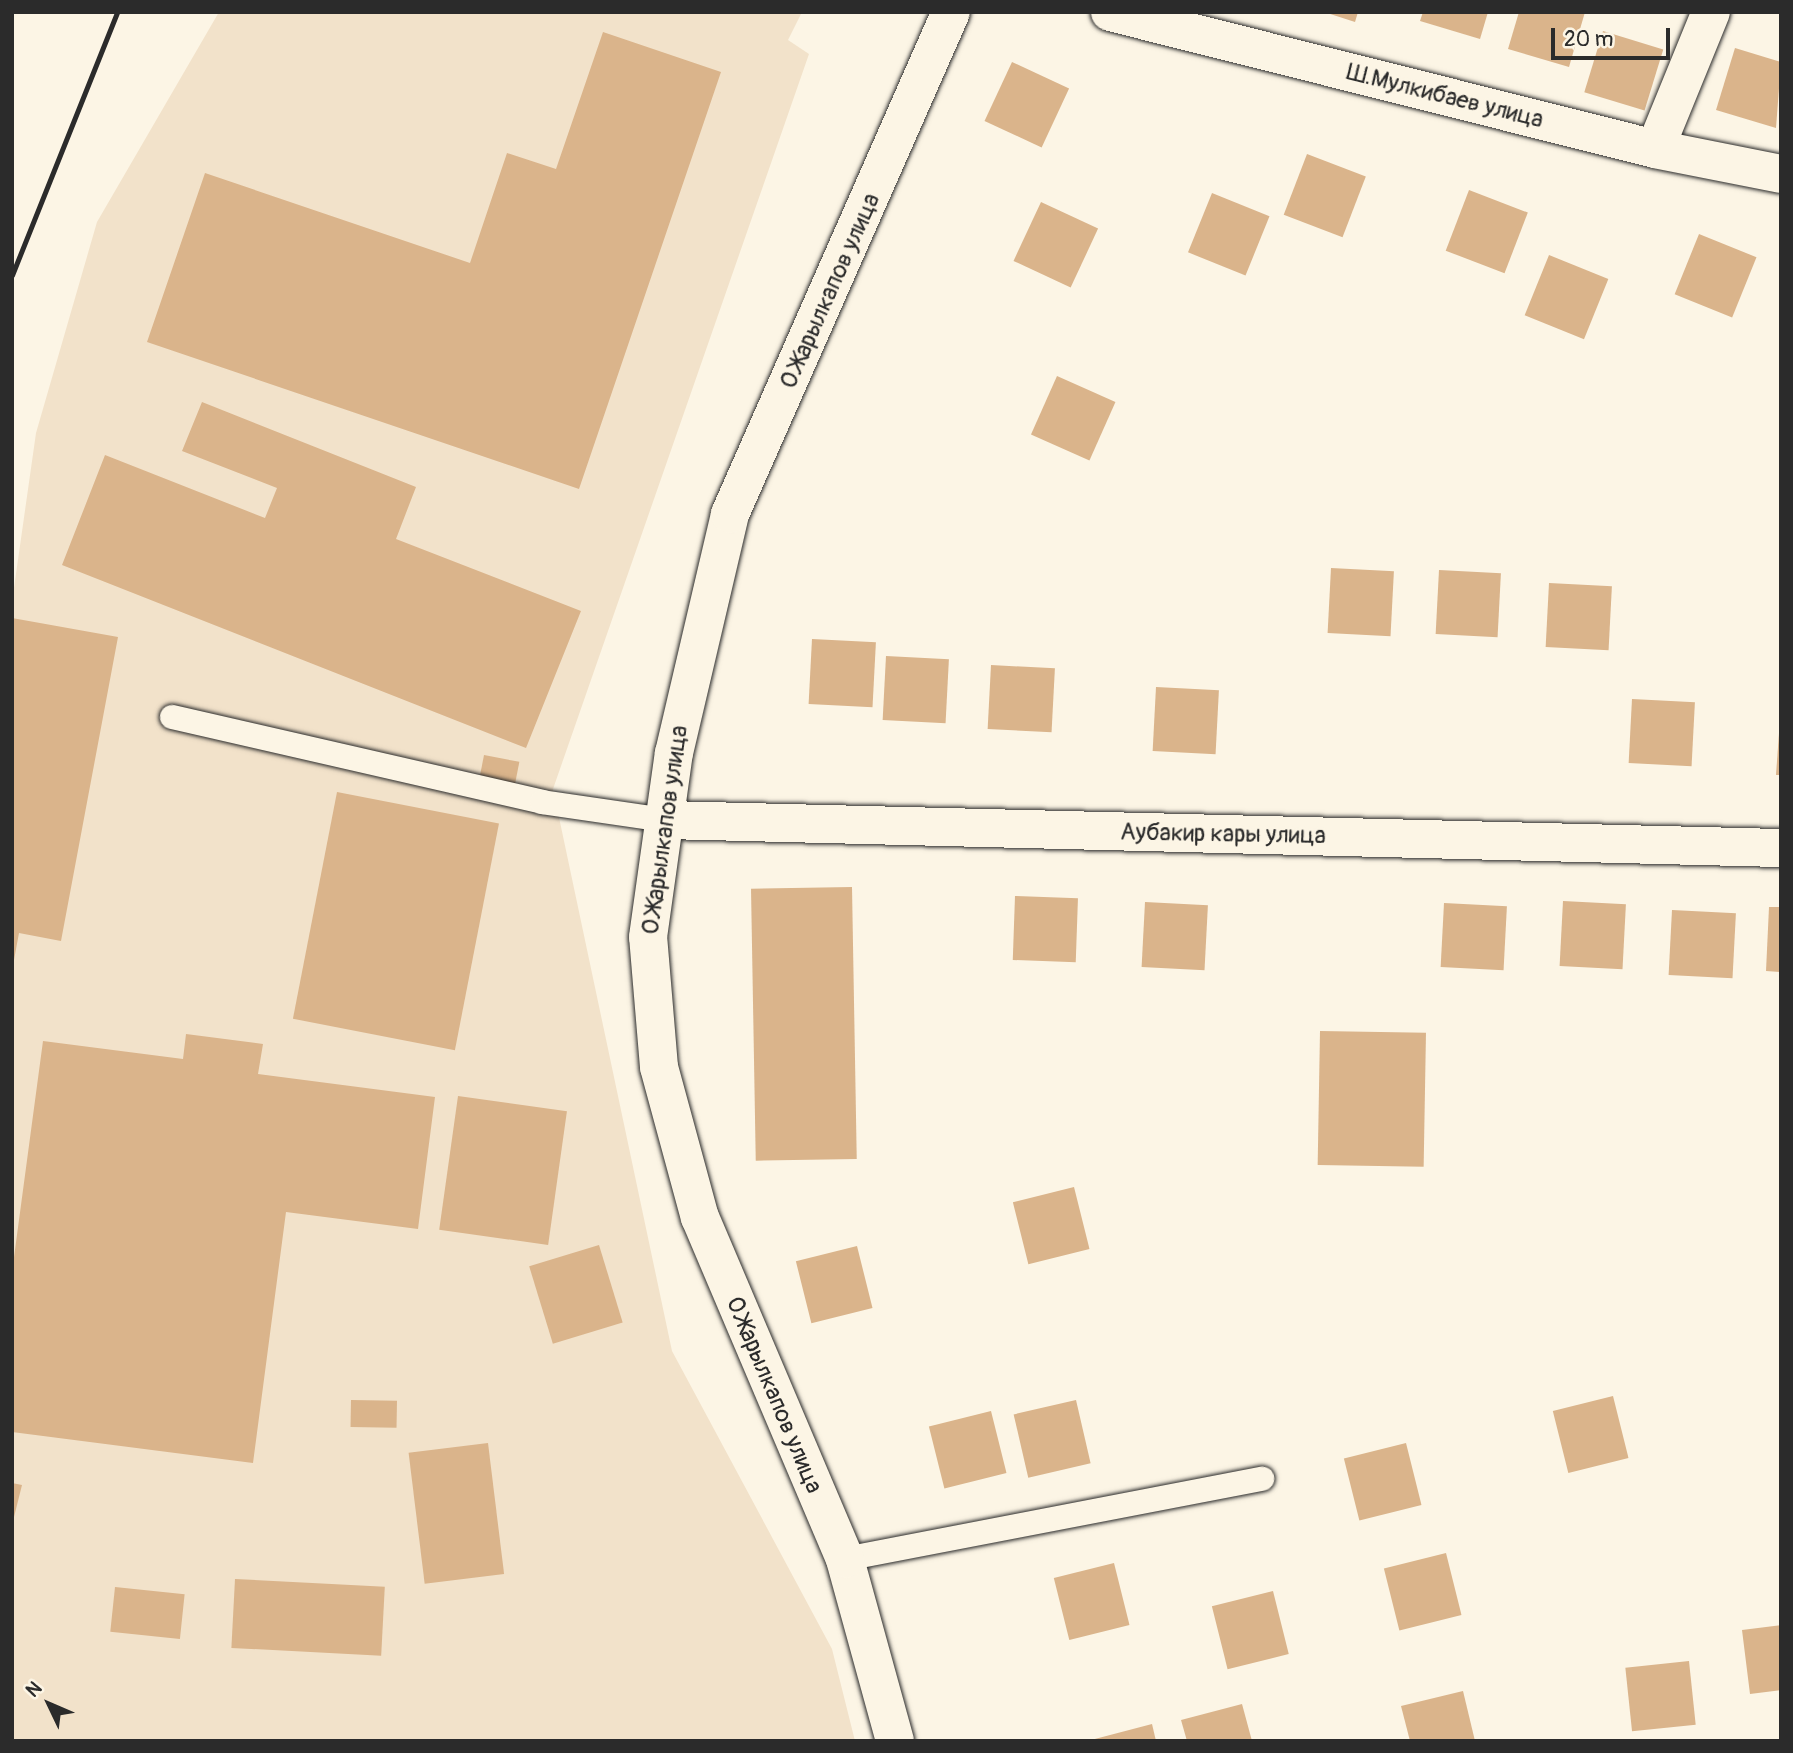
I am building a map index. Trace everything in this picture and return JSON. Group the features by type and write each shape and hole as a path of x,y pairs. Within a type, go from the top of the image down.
{"street":[{"name":"О.Жарылкапов улица","path":"895,1741 845,1559 699,1218 659,1067 648,937 690,675 730,514 951,12"},
{"name":"Ш.Мулкибаев улица","path":"1110,12 1655,149 1781,174"},
{"path":"1655,149 1711,12"},
{"name":"Аубакир кары улица","path":"666,820 1781,848"}],"lane":[{"path":"172,717 542,802 666,820"},
{"path":"845,1559 1262,1479"}],"shaded area":[{"path":"219,12 802,12 788,40 809,54 553,789 672,1351 832,1649 855,1741 12,1741 12,602 36,433 97,222"}],"building":[{"path":"1324,12 1358,12 1355,22"},
{"path":"1423,12 1488,12 1480,39 1420,21"},
{"path":"1519,12 1585,12 1569,67 1508,49"},
{"path":"1603,31 1663,49 1645,111 1584,92"},
{"path":"603,32 721,72 579,489 147,342 205,173 470,263 507,153 556,169"},
{"path":"1735,48 1781,62 1776,128 1716,110"},
{"path":"1012,62 1069,89 1042,148 985,121"},
{"path":"1307,154 1366,177 1343,237 1284,215"},
{"path":"1469,190 1528,213 1505,273 1446,251"},
{"path":"1212,193 1269,216 1246,276 1188,252"},
{"path":"1041,202 1098,229 1071,288 1014,261"},
{"path":"1699,234 1756,257 1732,317 1675,294"},
{"path":"1549,255 1608,279 1584,339 1525,315"},
{"path":"1057,376 1115,402 1089,460 1031,434"},
{"path":"202,402 416,487 396,539 581,611 526,748 62,565 105,455 265,518 277,488 182,451"},
{"path":"1331,568 1394,571 1391,636 1328,633"},
{"path":"1439,570 1501,573 1498,637 1436,634"},
{"path":"1549,583 1612,586 1609,650 1546,647"},
{"path":"12,618 118,637 61,941 19,933 14,960"},
{"path":"812,639 876,642 873,707 809,704"},
{"path":"886,656 949,659 946,723 883,720"},
{"path":"991,665 1055,668 1052,732 988,729"},
{"path":"1156,687 1219,690 1216,754 1153,751"},
{"path":"1632,699 1695,702 1692,766 1629,763"},
{"path":"1779,733 1781,775 1776,775"},
{"path":"484,755 519,762 513,792 478,785"},
{"path":"337,792 499,823 455,1050 293,1019"},
{"path":"852,887 857,1159 756,1161 751,889"},
{"path":"1015,896 1078,898 1076,962 1013,960"},
{"path":"1563,901 1626,904 1623,969 1560,966"},
{"path":"1145,902 1208,905 1205,970 1142,967"},
{"path":"1444,903 1507,906 1504,970 1441,967"},
{"path":"1769,907 1781,907 1781,972 1766,971"},
{"path":"1672,910 1736,913 1733,978 1669,975"},
{"path":"1320,1031 1426,1033 1424,1167 1318,1165"},
{"path":"186,1034 263,1044 258,1074 435,1097 418,1229 286,1212 253,1463 12,1432 12,1272 43,1041 183,1059"},
{"path":"458,1096 567,1111 548,1245 439,1230"},
{"path":"1074,1187 1089,1249 1028,1264 1013,1202"},
{"path":"599,1245 623,1322 553,1344 529,1266"},
{"path":"857,1246 872,1308 811,1323 796,1261"},
{"path":"1613,1396 1628,1458 1568,1473 1553,1411"},
{"path":"351,1400 397,1401 397,1428 351,1427"},
{"path":"1076,1400 1091,1463 1028,1478 1014,1414"},
{"path":"991,1411 1006,1473 944,1489 929,1426"},
{"path":"488,1443 504,1574 425,1584 409,1453"},
{"path":"1406,1443 1421,1505 1359,1521 1344,1458"},
{"path":"12,1483 22,1485 13,1521 12,1521"},
{"path":"1446,1553 1461,1615 1399,1631 1384,1568"},
{"path":"1114,1563 1129,1625 1069,1640 1054,1578"},
{"path":"235,1579 385,1587 381,1656 231,1648"},
{"path":"115,1587 185,1594 180,1639 110,1632"},
{"path":"1273,1591 1289,1654 1228,1669 1212,1606"},
{"path":"1781,1625 1781,1690 1750,1694 1742,1630"},
{"path":"1689,1661 1696,1725 1632,1731 1625,1668"},
{"path":"1463,1691 1475,1741 1410,1741 1401,1706"},
{"path":"1242,1704 1252,1741 1187,1741 1181,1720"},
{"path":"1152,1724 1156,1741 1091,1741 1091,1740"}],"railway":[{"path":"12,275 117,12"}]}
